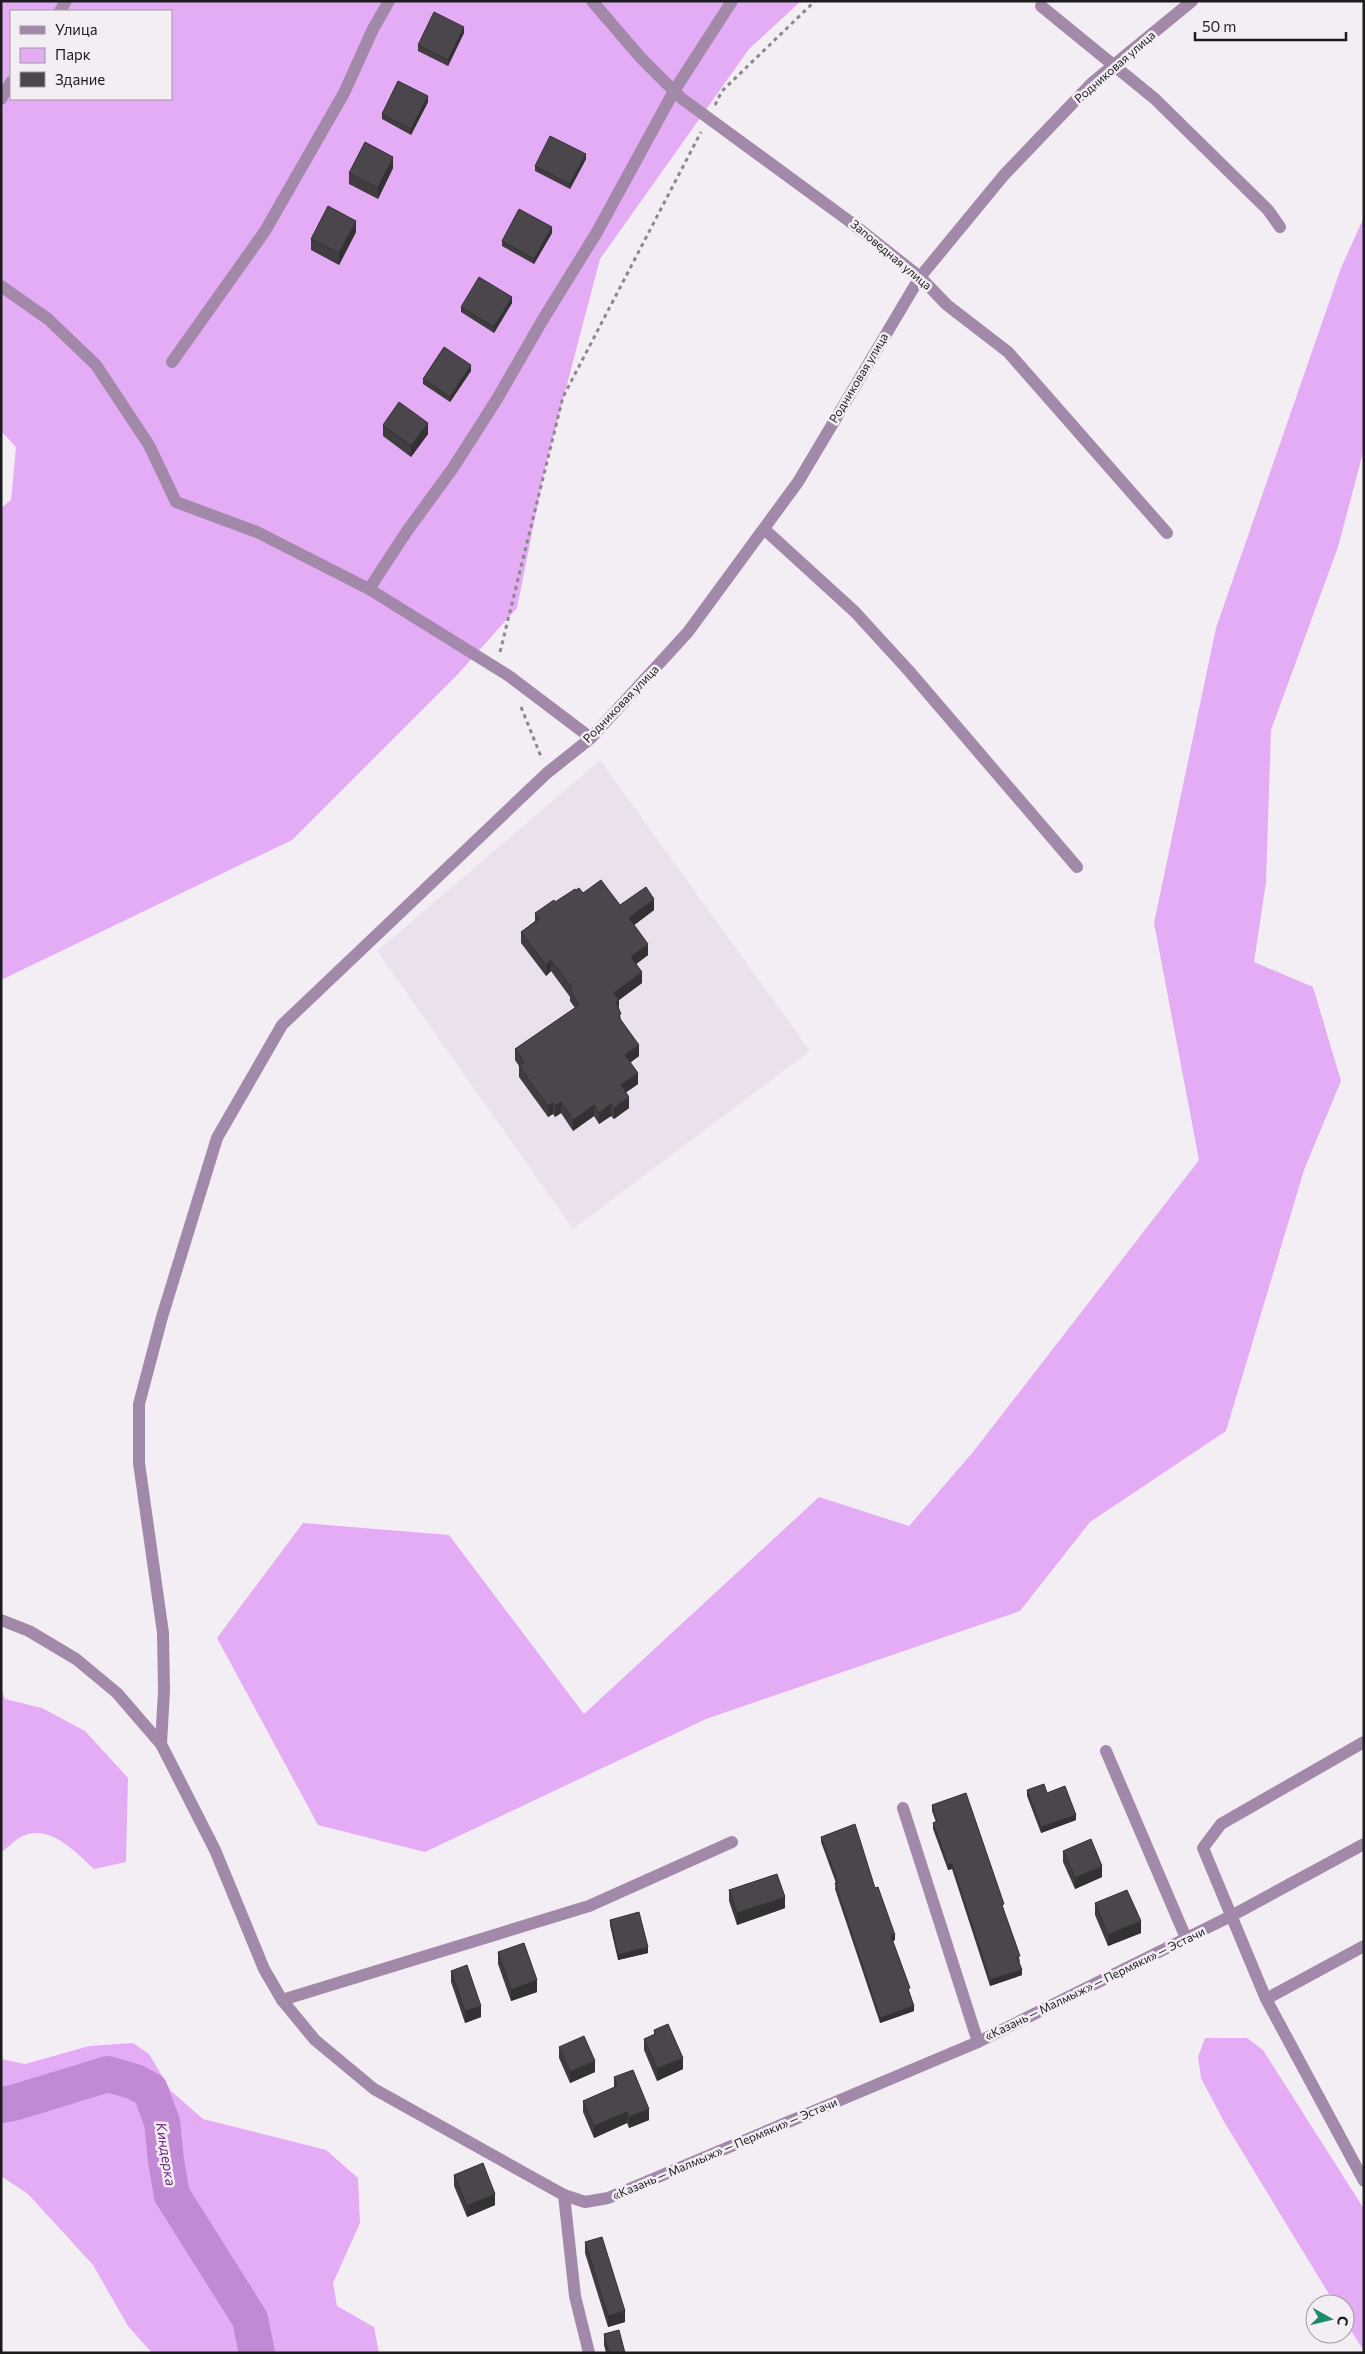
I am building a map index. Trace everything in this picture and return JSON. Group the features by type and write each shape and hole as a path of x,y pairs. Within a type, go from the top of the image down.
{"street":[{"path":"172,362 265,231 344,93 373,29 389,1"},
{"name":"Заповедная улица","path":"592,1 640,58 674,91 849,221 920,277 947,305 1008,352 1167,533"},
{"path":"369,589 407,531 454,468 497,399 597,232 674,91 732,1"},
{"name":"Родниковая улица","path":"161,1744 164,1691 163,1633 139,1463 139,1404 162,1316 217,1138 282,1025 547,773 591,738 688,632 798,482 920,277 1004,174 1092,83 1192,1"},
{"path":"1041,6 1155,99 1196,138 1232,177 1268,210 1280,227"},
{"path":"1,99 10,84"},
{"path":"1,286 48,319 96,365 149,445 176,502 257,532 369,589 509,676 554,708 591,738"},
{"path":"764,530 861,618 909,671 1077,867"},
{"name":"«Казань — Малмыж» — Пермяки» — Эстачи","path":"1,1620 28,1631 76,1659 117,1693 161,1744 215,1850 264,1969 282,2000 315,2040 374,2089 564,2195 585,2202 608,2198 978,2042 1233,1915 1364,1844"},
{"path":"1364,1742 1222,1824 1203,1848 1233,1915 1266,1999 1364,2181"},
{"path":"1106,1751 1186,1938"},
{"path":"903,1808 978,2042"},
{"path":"282,2000 589,1906 732,1842"},
{"path":"1266,1999 1364,1946"},
{"path":"564,2195 575,2296 589,2353"}],"path":[{"path":"509,676 500,653 563,397 722,91 815,1"},
{"path":"519,702 547,773"}],"shaded area":[{"path":"600,760 810,1051 573,1229 377,951"}],"green space":[{"path":"1,1 801,1 749,49 600,259 545,468 517,608 458,674 292,840 1,980 1,508 11,500 16,447 1,431"},
{"path":"1364,217 1364,449 1338,547 1271,730 1266,882 1254,962 1313,987 1341,1081 1304,1170 1226,1431 1090,1522 1020,1611 706,1719 425,1852 318,1825 217,1638 303,1523 449,1535 584,1714 819,1497 909,1526 973,1452 1199,1160 1154,923 1216,628 1341,268"},
{"path":"1,1689 5,1699 42,1708 85,1731 128,1778 126,1862 94,1869 70,1847 50,1836 40,1833 19,1838 1,1853"},
{"path":"1205,2038 1247,2038 1263,2050 1364,2209 1364,2351 1355,2337 1355,2294 1329,2294 1223,2120 1201,2078 1198,2057"},
{"path":"133,2043 149,2054 171,2091 203,2119 326,2150 358,2178 360,2223 333,2283 337,2306 374,2327 379,2353 152,2353 128,2326 93,2265 28,2194 1,2176 1,2059 25,2064 89,2046"}],"building":[{"path":"434,12 464,27 448,60 418,45"},
{"path":"398,81 428,96 411,129 382,114"},
{"path":"550,136 586,154 570,184 535,166"},
{"path":"365,142 393,157 378,188 349,173"},
{"path":"328,206 356,221 339,253 311,239"},
{"path":"519,209 552,227 534,259 502,241"},
{"path":"479,277 512,297 494,327 461,307"},
{"path":"444,347 471,365 450,397 423,379"},
{"path":"399,402 428,423 411,446 383,425"},
{"path":"601,880 620,905 646,887 654,899 629,918 648,944 631,957 642,972 614,993 619,1000 616,1002 621,1014 618,1016 639,1045 625,1055 638,1073 621,1085 629,1097 614,1108 611,1104 599,1113 594,1105 573,1120 561,1102 555,1106 553,1103 548,1106 519,1066 524,1062 515,1049 579,1005 570,990 572,988 551,960 546,965 521,932 539,919 535,913 554,900 555,902 579,888 583,893"},
{"path":"1044,1784 1047,1793 1065,1786 1076,1815 1041,1827 1027,1790"},
{"path":"966,1793 1004,1904 1002,1905 1020,1956 1017,1957 1022,1970 990,1980 952,1864 948,1865 933,1823 937,1821 932,1805"},
{"path":"855,1824 875,1888 878,1887 895,1935 891,1936 910,1988 908,1989 914,2006 880,2018 835,1883 838,1883 821,1837"},
{"path":"1091,1839 1102,1866 1075,1878 1063,1851"},
{"path":"777,1874 785,1897 737,1913 729,1890"},
{"path":"1127,1890 1141,1921 1108,1935 1095,1903"},
{"path":"639,1912 648,1947 618,1955 610,1920"},
{"path":"524,1943 537,1980 511,1990 498,1952"},
{"path":"467,1965 481,2006 465,2011 451,1971"},
{"path":"668,2024 683,2058 657,2069 644,2039 655,2034 654,2030"},
{"path":"584,2036 595,2061 570,2072 559,2047"},
{"path":"633,2070 649,2109 629,2117 627,2112 594,2126 583,2101 617,2086 614,2077"},
{"path":"483,2163 495,2194 467,2206 454,2175"},
{"path":"602,2237 625,2311 608,2316 585,2242"},
{"path":"619,2330 625,2353 609,2353 604,2334"}],"waterway":[{"name":"Киндерка","path":"1,2105 108,2074 135,2082 150,2090 162,2122 172,2195 250,2319 257,2353"}]}
